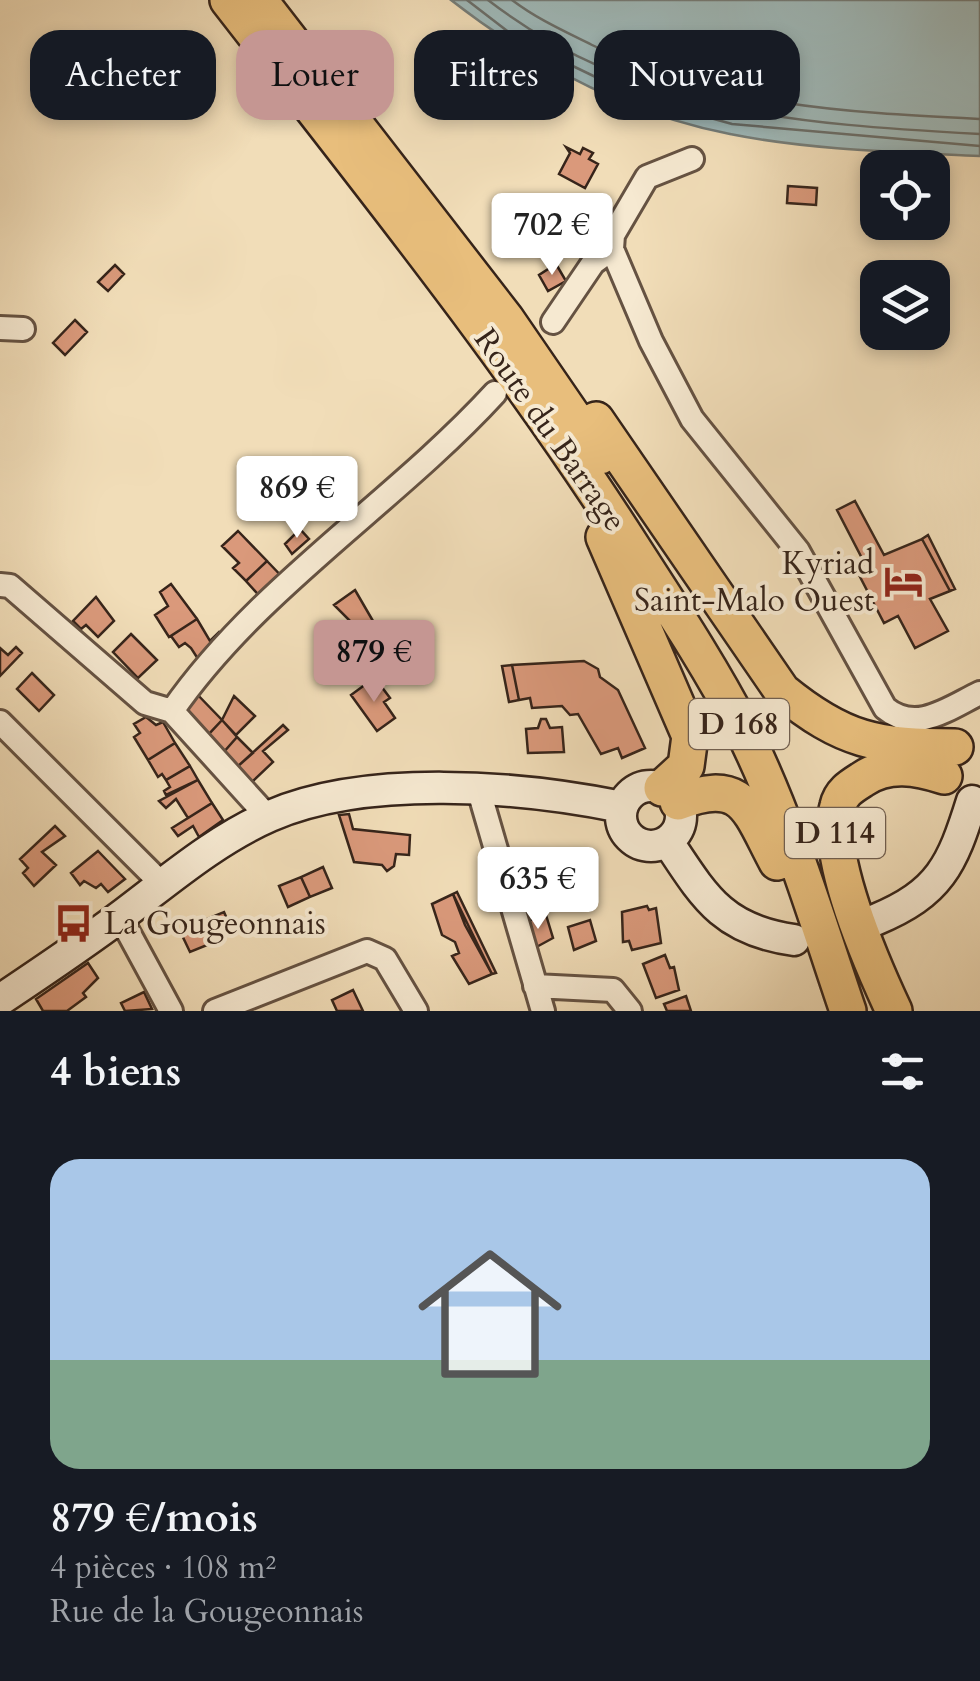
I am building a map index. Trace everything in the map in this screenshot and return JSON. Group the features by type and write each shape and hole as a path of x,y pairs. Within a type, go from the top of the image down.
{"main road":[{"name":"Route du Barrage","path":"228,0 578,462 741,727 770,791 848,1011"},
{"name":"Route du Barrage","path":"260,0 420,204 564,398 758,716 791,785 872,1011"},
{"name":"D 168","path":"564,398 588,407 782,690 820,722 855,737 896,747 962,751"},
{"path":"578,462 583,502 632,595 690,736 686,766 670,795"},
{"path":"876,920 917,900 946,873 976,801 954,793 962,751"},
{"name":"D 114","path":"894,1011 878,978 835,841 838,806 845,790 872,772 918,768 962,751"},
{"path":"0,1000 162,885 268,816 340,794 375,789 562,794 622,807"},
{"path":"670,795 682,819 668,842 650,847 633,841 622,826 622,807 633,791 670,795 709,790 733,794 750,813 780,869 830,1011"},
{"path":"668,842 703,895 722,912 759,935 794,940"}],"street":[{"path":"692,160 647,176 612,235 612,249 651,341 692,419 798,552 885,708 895,717 924,720 980,693"},
{"path":"553,322 593,263 612,249"},
{"path":"172,710 224,643 447,445 495,393"},
{"path":"0,584 10,586 145,703 172,710 268,816"},
{"path":"954,706 962,751"},
{"path":"0,722 162,885"},
{"path":"480,792 544,1011"},
{"path":"120,917 172,1011"},
{"path":"215,1011 367,950 384,959 416,1011"},
{"path":"535,986 613,990 630,1011"}],"water":[{"path":"451,0 980,0 980,156 950,155 950,150 860,150 791,144 676,120 800,120 800,30 594,30 594,88 574,79 574,30 492,30"}],"building":[{"path":"566,147 580,154 583,148 593,153 589,159 598,164 585,188 559,174 570,153"},
{"path":"788,186 817,188 816,205 787,203"},
{"path":"556,264 566,281 548,291 539,275"},
{"path":"115,265 124,274 108,291 98,282"},
{"path":"75,320 87,332 65,355 53,343"},
{"name":"Kyriad Saint-Malo Ouest","path":"855,501 884,555 922,539 950,591 930,599 948,631 915,648 898,616 884,623 858,573 867,568 837,510"},
{"path":"300,529 309,539 292,554 285,544"},
{"path":"238,531 267,561 246,581 233,568 239,563 222,546"},
{"path":"928,535 955,589 950,591 922,539"},
{"path":"267,561 287,582 265,602 246,581"},
{"path":"171,584 197,619 169,637 155,615 168,606 160,592"},
{"path":"355,590 373,621 360,631 334,605"},
{"path":"96,597 114,621 98,637 86,625 81,629 73,621"},
{"path":"197,619 210,641 219,632 224,638 200,662 191,648 185,643 179,647 171,636"},
{"path":"131,634 157,660 138,678 113,652"},
{"path":"16,647 22,653 0,676 0,648 8,655"},
{"path":"584,661 618,690 645,748 622,758 618,748 601,754 578,714 570,715 562,706 532,708 530,698 519,700 512,665"},
{"path":"512,665 519,700 509,702 502,666"},
{"path":"32,673 54,695 39,711 17,689"},
{"path":"370,681 375,690 381,686 390,698 384,702 395,718 377,731 351,695"},
{"path":"193,690 222,720 207,736 185,709"},
{"path":"234,696 255,716 236,735 222,720"},
{"path":"146,717 156,725 163,722 175,743 148,760 134,737 140,733 134,724"},
{"path":"541,719 546,719 550,728 562,727 564,752 528,753 526,729 538,728"},
{"path":"222,720 237,737 223,753 207,736"},
{"path":"283,725 288,730 263,751 273,762 252,782 237,767"},
{"path":"237,737 253,753 237,767 223,753"},
{"path":"175,743 190,766 166,780 162,774 158,777 148,760"},
{"path":"190,766 198,780 166,795 164,791 170,787 166,780"},
{"path":"198,780 212,803 188,818 176,799 166,808 159,801"},
{"path":"212,803 223,820 199,837 193,826 178,836 172,828"},
{"path":"349,814 353,829 410,835 409,855 396,854 394,866 387,871 382,865 354,862 339,815"},
{"path":"55,826 65,836 42,852 56,865 34,886 23,873 28,868 20,859"},
{"path":"98,851 125,879 108,892 101,884 96,888 84,881 80,885 71,873"},
{"path":"523,862 526,881 549,877 551,890 518,895 509,864"},
{"path":"323,867 332,888 310,897 301,877"},
{"path":"301,877 310,897 288,907 279,886"},
{"path":"457,892 496,973 492,974 465,925 453,894"},
{"path":"453,894 492,974 469,984 452,956 459,953 455,942 442,935 432,904"},
{"path":"647,906 649,910 656,908 661,943 632,950 629,941 623,942 622,912"},
{"path":"224,912 233,933 212,943 202,921"},
{"path":"546,915 553,938 531,950 524,922"},
{"path":"590,920 596,941 574,950 568,927"},
{"path":"202,921 212,943 190,952 180,931"},
{"path":"665,955 670,968 674,967 679,990 656,998 643,964"},
{"path":"88,963 98,978 83,993 86,997 67,1011 43,1011 36,999"},
{"path":"353,990 363,1011 337,1011 332,1000"},
{"path":"144,992 152,1009 125,1011 121,1003"},
{"path":"686,996 691,1011 667,1011 664,1004"}],"place":[{"name":"Kyriad Saint-Malo Ouest","path":"904,582"},
{"name":"La Gougeonnais","path":"74,924"}]}
